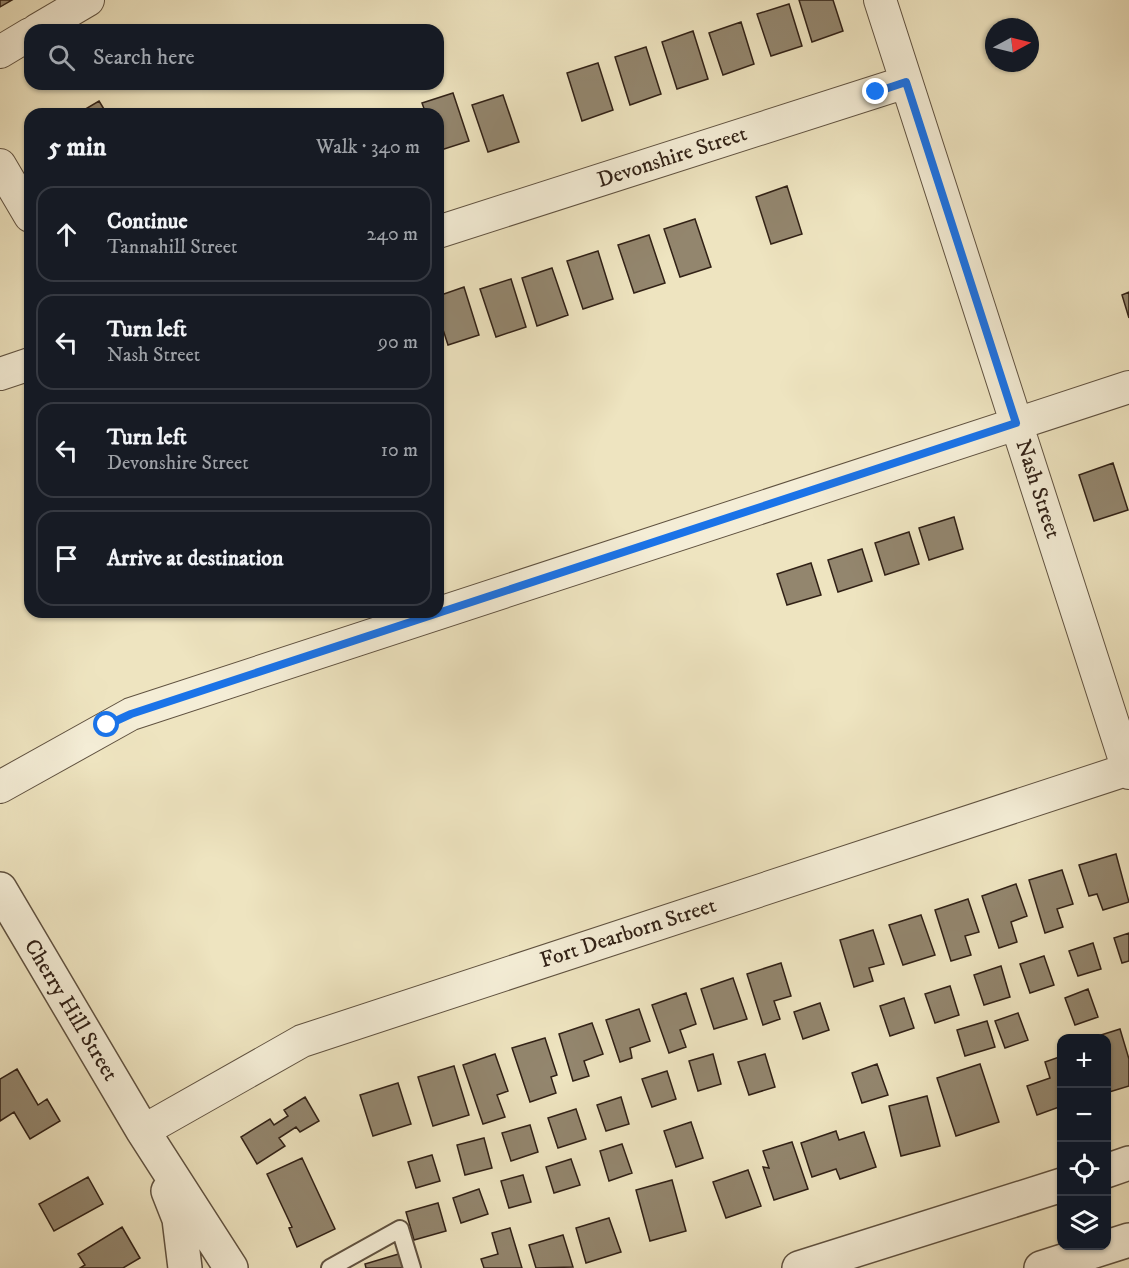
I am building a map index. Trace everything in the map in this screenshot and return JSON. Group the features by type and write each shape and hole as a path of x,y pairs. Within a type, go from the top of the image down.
{"street":[{"path":"48,24 88,0"},
{"name":"Nash Street","path":"880,0 1129,770"},
{"path":"0,52 24,38"},
{"name":"Devonshire Street","path":"444,230 906,82"},
{"path":"0,165 24,206"},
{"path":"0,374 24,366"},
{"path":"444,611 1129,387"},
{"path":"0,787 131,714 423,618"},
{"name":"Fort Dearborn Street","path":"143,1131 302,1041 1129,770"},
{"name":"Cherry Hill Street","path":"0,889 143,1131 231,1268"},
{"name":"Cherry Hill Street","path":"143,1131 179,1219 185,1268"},
{"path":"1111,1170 1129,1164"},
{"path":"799,1268 1057,1187"},
{"path":"1041,1268 1129,1240"}],"lane":[{"path":"330,1268 400,1229 412,1268"}],"building":[{"path":"0,0 12,0 0,7"},
{"path":"799,0 833,0 843,31 812,42"},
{"path":"789,4 802,46 771,56 757,14"},
{"path":"741,22 754,64 723,75 709,33"},
{"path":"693,31 708,79 677,89 662,42"},
{"path":"646,47 661,94 630,105 615,57"},
{"path":"598,63 613,110 582,121 567,73"},
{"path":"453,93 469,141 444,149 444,108 424,108 422,103"},
{"path":"503,95 519,142 488,152 472,105"},
{"path":"99,101 103,108 87,108"},
{"path":"787,186 802,234 771,244 756,197"},
{"path":"695,219 711,267 680,277 664,229"},
{"path":"649,235 665,283 634,293 618,245"},
{"path":"598,251 613,299 583,309 567,261"},
{"path":"552,268 568,315 537,326 522,278"},
{"path":"511,279 526,327 496,337 480,289"},
{"path":"464,287 479,335 448,345 444,333 444,294"},
{"path":"1129,292 1129,318 1122,295"},
{"path":"1113,463 1128,510 1094,521 1079,475"},
{"path":"954,517 963,549 929,560 919,528"},
{"path":"909,532 919,564 885,575 875,543"},
{"path":"862,549 872,581 838,592 828,560"},
{"path":"811,563 821,595 787,605 777,574"},
{"path":"1116,854 1129,902 1103,910 1097,894 1089,896 1079,865"},
{"path":"1062,870 1073,904 1057,909 1063,927 1045,933 1029,880"},
{"path":"1016,884 1027,916 1011,922 1017,942 999,948 982,896"},
{"path":"968,899 979,932 965,936 971,955 951,961 935,910"},
{"path":"921,915 935,955 903,965 889,925"},
{"path":"873,930 884,964 869,968 873,981 854,987 840,940"},
{"path":"1129,933 1129,961 1122,963 1114,938"},
{"path":"1093,943 1101,969 1078,976 1069,951"},
{"path":"1044,956 1054,985 1030,993 1020,964"},
{"path":"781,963 791,996 774,1001 780,1019 763,1025 747,974"},
{"path":"1001,966 1010,997 984,1005 974,975"},
{"path":"733,978 747,1019 714,1029 701,989"},
{"path":"950,986 959,1015 935,1023 925,994"},
{"path":"1088,989 1098,1017 1075,1025 1065,998"},
{"path":"686,993 696,1024 680,1030 686,1047 669,1053 652,1005"},
{"path":"904,998 914,1028 890,1036 880,1006"},
{"path":"820,1003 829,1030 803,1039 794,1012"},
{"path":"639,1009 650,1041 630,1048 632,1058 620,1062 606,1020"},
{"path":"1018,1013 1028,1040 1005,1048 995,1021"},
{"path":"987,1021 995,1047 965,1056 957,1030"},
{"path":"592,1023 603,1054 584,1061 589,1076 573,1081 559,1034"},
{"path":"1120,1029 1129,1059 1129,1086 1111,1091 1111,1034 1104,1034"},
{"path":"545,1038 557,1075 551,1077 556,1093 530,1102 512,1048"},
{"path":"495,1054 508,1091 497,1095 505,1117 483,1124 463,1065"},
{"path":"713,1054 721,1084 698,1091 689,1061"},
{"path":"765,1054 775,1087 749,1095 738,1062"},
{"path":"1057,1058 1057,1108 1037,1115 1027,1086 1050,1078 1045,1062"},
{"path":"877,1064 888,1095 862,1103 852,1073"},
{"path":"980,1064 999,1122 956,1136 937,1078"},
{"path":"454,1066 469,1115 433,1126 418,1077"},
{"path":"17,1069 38,1105 47,1099 60,1121 30,1139 14,1112 0,1121 0,1079"},
{"path":"667,1071 676,1099 652,1107 642,1079"},
{"path":"398,1083 411,1124 373,1136 360,1095"},
{"path":"927,1096 940,1146 901,1156 889,1106"},
{"path":"305,1097 319,1121 300,1132 296,1127 279,1138 285,1146 257,1164 241,1137 270,1119 274,1125 288,1116 284,1110"},
{"path":"621,1097 629,1124 606,1131 597,1105"},
{"path":"576,1109 586,1139 558,1148 548,1118"},
{"path":"691,1122 703,1158 676,1167 664,1131"},
{"path":"530,1125 538,1152 511,1161 502,1133"},
{"path":"836,1131 839,1140 864,1132 876,1167 840,1179 836,1169 812,1177 801,1143"},
{"path":"484,1138 492,1168 465,1175 457,1145"},
{"path":"792,1142 808,1189 774,1200 763,1167 769,1168 763,1151"},
{"path":"622,1144 632,1173 609,1181 600,1151"},
{"path":"432,1155 440,1181 416,1188 408,1162"},
{"path":"302,1158 335,1229 297,1247 289,1228 292,1227 267,1174"},
{"path":"571,1159 580,1185 554,1193 546,1167"},
{"path":"748,1170 761,1206 726,1218 713,1182"},
{"path":"523,1175 531,1202 509,1208 501,1181"},
{"path":"88,1177 103,1204 54,1231 39,1204"},
{"path":"672,1180 686,1231 650,1241 636,1190"},
{"path":"479,1189 488,1214 461,1223 453,1198"},
{"path":"438,1203 446,1231 414,1240 406,1212"},
{"path":"609,1218 621,1252 586,1263 576,1228"},
{"path":"122,1227 140,1258 123,1268 80,1268 85,1265 78,1254"},
{"path":"510,1228 522,1268 484,1268 481,1259 498,1254 492,1233"},
{"path":"563,1235 573,1267 536,1268 529,1245"},
{"path":"402,1253 406,1268 366,1268 365,1264"}],"route":[{"path":"107,725 131,714 1016,423 906,82 876,92"}]}
